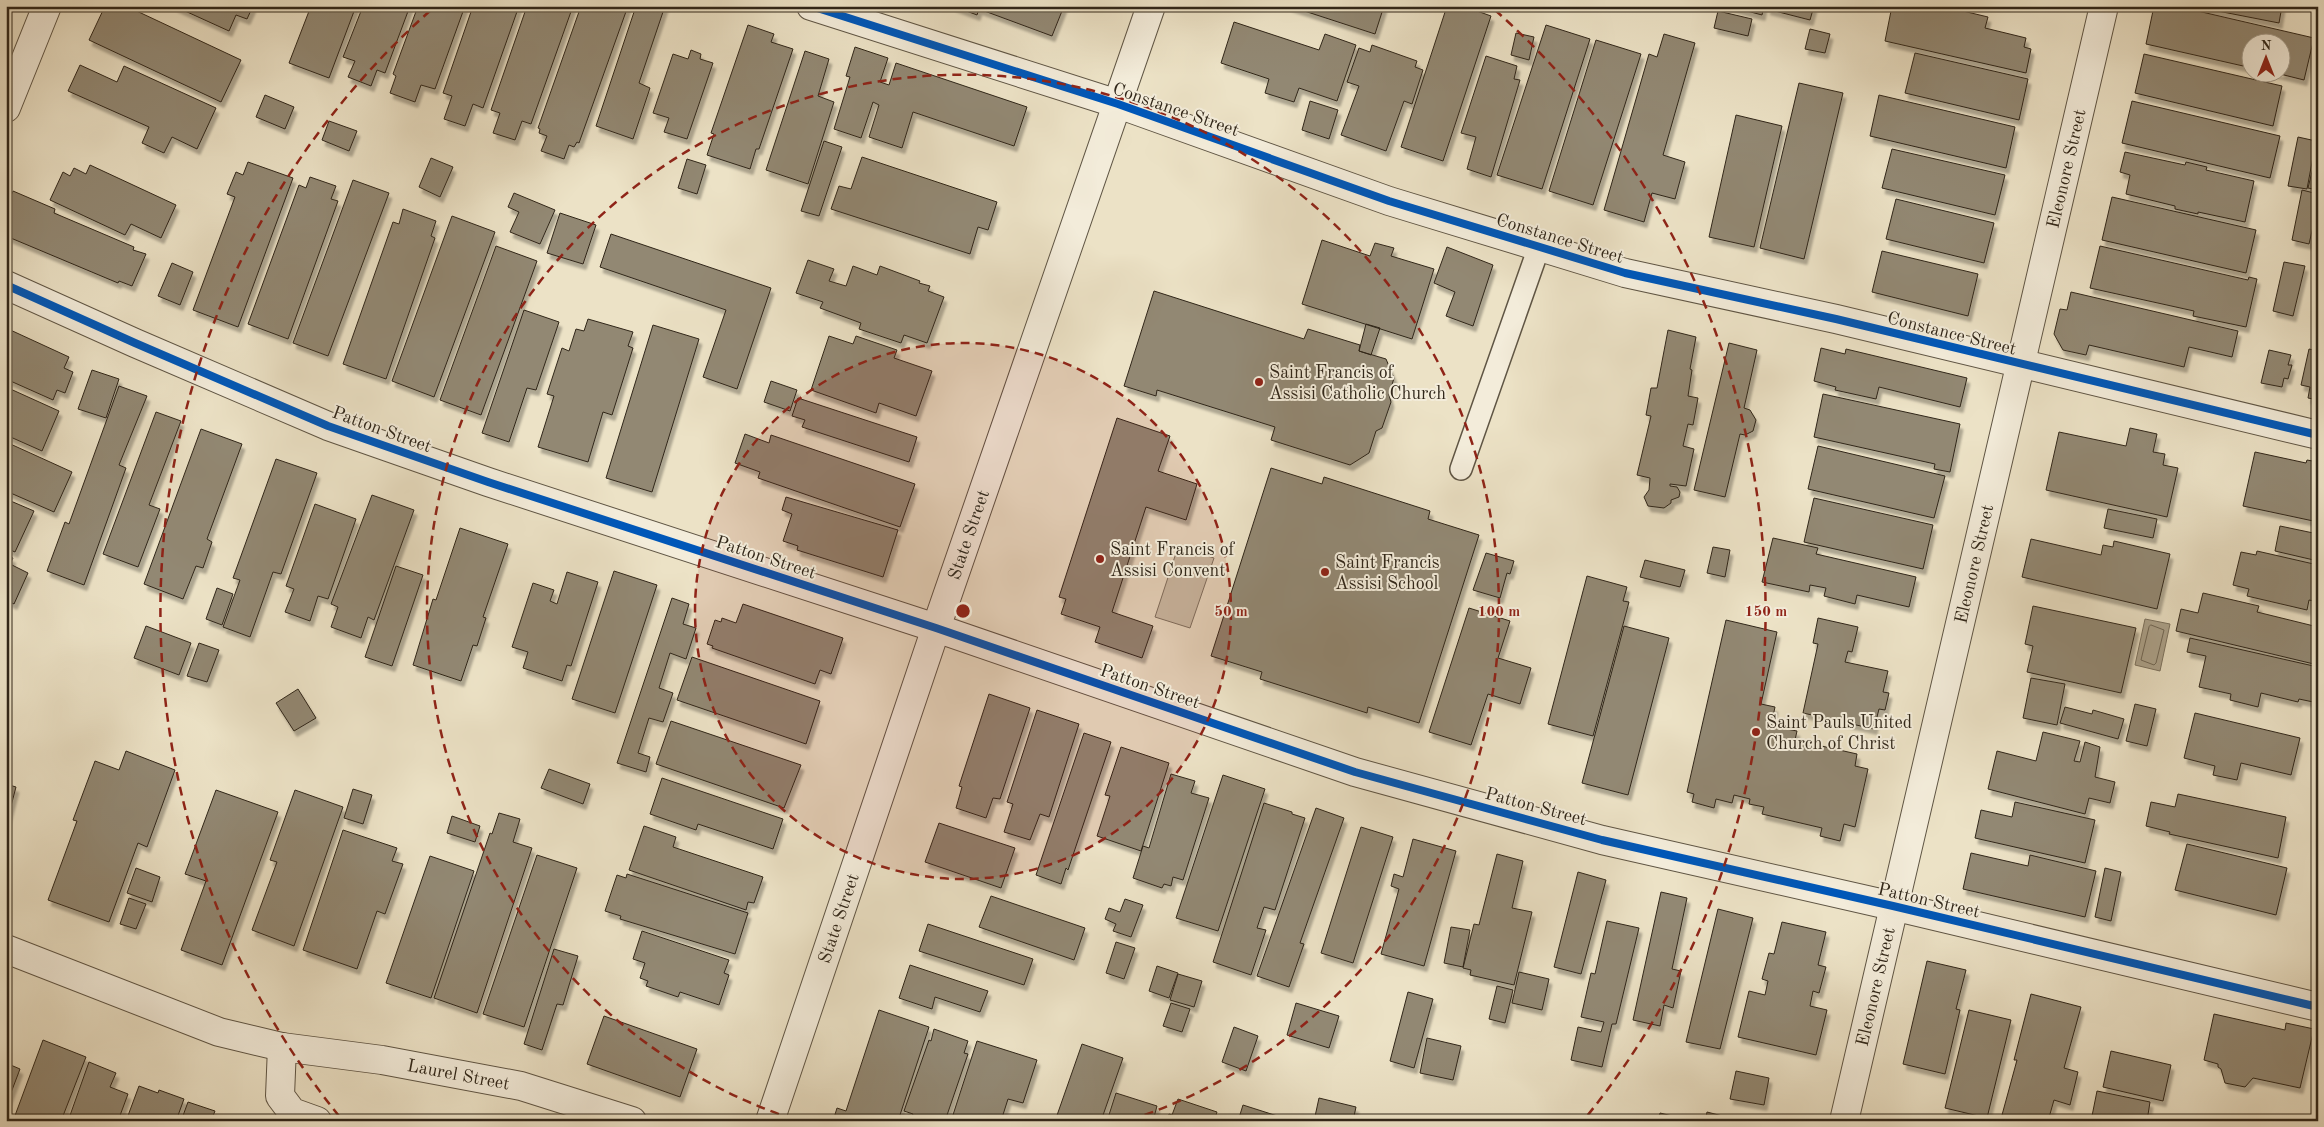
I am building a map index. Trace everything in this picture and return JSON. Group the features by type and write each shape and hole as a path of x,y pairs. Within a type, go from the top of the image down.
{"street":[{"path":"6,108 47,6"},
{"name":"Constance Street","path":"811,6 1118,104 1388,201 1625,273 1836,319 2020,365 2318,435"},
{"name":"State Street","path":"770,1121 936,628 1151,6"},
{"name":"Eleonore Street","path":"1844,1121 2104,6"},
{"name":"Patton Street","path":"6,285 135,344 328,426 488,482 936,628 1355,772 1602,840 1893,906 2318,1007"},
{"name":"Laurel Street","path":"6,949 219,1032 282,1047 382,1060 521,1086 632,1121"},
{"path":"282,1047 280,1096 292,1112 316,1121"}],"lane":[{"path":"1462,469 1538,247"}],"shaded area":[{"path":"1178,547 1214,558 1190,628 1155,617"}],"water":[{"path":"2145,619 2170,624 2160,671 2135,665"}],"building":[{"path":"105,6 126,6 241,60 221,102 89,40"},
{"path":"174,6 253,6 247,19 236,15 229,31"},
{"path":"311,6 356,6 329,78 289,63"},
{"path":"363,6 410,6 385,73 377,70 371,86 348,77 355,61 343,57"},
{"path":"418,6 465,6 435,89 421,85 415,102 390,93 396,76 393,74"},
{"path":"473,6 519,6 483,108 473,104 465,126 444,119 452,96 443,93"},
{"path":"527,6 573,6 531,124 522,121 515,140 493,133 500,113 491,110"},
{"path":"581,6 628,6 579,143 577,142 574,147 569,145 564,159 541,151 547,136 539,133 540,129 538,128"},
{"path":"636,6 665,6 639,83 650,88 633,139 596,126"},
{"path":"953,6 1064,6 1052,36 979,9 977,15"},
{"path":"1289,6 1384,6 1375,34"},
{"path":"1447,6 1463,6 1491,16 1443,161 1401,147"},
{"path":"1728,6 1764,6 1762,15"},
{"path":"1768,6 1814,6 1810,20 1767,9"},
{"path":"1892,6 1942,6 1988,17 1985,28 2026,38 2024,47 2031,49 2026,73 1885,41"},
{"path":"2154,6 2176,6 2288,32 2242,32 2242,66 2146,44"},
{"path":"2192,6 2282,6 2279,23"},
{"path":"1718,11 1752,19 1748,36 1714,28"},
{"path":"1234,22 1319,50 1325,34 1356,45 1337,101 1299,88 1294,102 1265,93 1269,79 1221,63"},
{"path":"748,25 774,34 771,42 793,49 759,149 756,149 750,169 707,155 714,134 711,133"},
{"path":"1546,25 1590,39 1542,189 1497,175"},
{"path":"1810,29 1830,34 1825,53 1805,49"},
{"path":"1516,33 1534,37 1529,60 1511,55"},
{"path":"2292,33 2314,38 2304,80 2292,77"},
{"path":"1664,34 1695,43 1663,155 1685,162 1675,199 1652,193 1644,222 1604,210 1649,54 1657,57"},
{"path":"1596,40 1641,54 1593,205 1549,191"},
{"path":"1372,45 1417,61 1415,67 1423,70 1412,104 1404,101 1386,151 1341,135 1359,86 1347,82 1359,48 1370,52"},
{"path":"855,47 888,58 880,82 889,85 896,63 1027,107 1014,146 913,112 902,148 869,137 879,105 873,102 861,138 834,129 850,77 846,76"},
{"path":"691,50 701,54 700,59 713,63 687,139 664,132 669,118 653,113 673,54 688,59"},
{"path":"805,51 829,59 818,96 834,102 808,184 766,170"},
{"path":"1915,53 2028,79 2019,120 1905,93"},
{"path":"2144,54 2242,77 2242,82 2265,82 2282,86 2273,126 2135,93"},
{"path":"1486,56 1517,66 1514,79 1520,80 1491,177 1467,169 1476,137 1461,133"},
{"path":"80,65 117,82 124,66 216,108 197,149 172,137 164,153 142,143 149,127 68,91"},
{"path":"1799,83 1843,93 1804,259 1760,248"},
{"path":"265,95 294,107 285,129 256,117"},
{"path":"1879,95 2015,127 2006,168 1870,136"},
{"path":"1310,101 1338,110 1329,139 1302,130"},
{"path":"2132,101 2280,136 2270,178 2122,143"},
{"path":"1736,115 1782,126 1754,247 1709,237"},
{"path":"329,121 357,131 349,151 322,140"},
{"path":"2298,137 2316,141 2307,189 2288,186"},
{"path":"824,141 842,147 819,216 801,211"},
{"path":"2318,147 2318,190 2308,188"},
{"path":"1892,149 2005,175 1995,215 1882,188"},
{"path":"2125,152 2185,165 2186,162 2207,167 2206,170 2254,181 2245,222 2175,209 2175,206 2126,194 2130,175 2120,172"},
{"path":"862,157 997,202 988,230 978,227 970,254 831,209 839,186 851,189"},
{"path":"431,158 453,167 440,197 419,187"},
{"path":"687,159 706,165 697,194 678,188"},
{"path":"248,162 293,178 238,327 193,310 235,197 227,194 236,172 243,175"},
{"path":"90,165 176,205 161,238 131,224 125,235 50,200 63,172 70,176 74,168 86,174"},
{"path":"310,177 336,186 331,199 338,201 288,339 248,324 299,185 306,188"},
{"path":"353,180 389,193 328,356 293,343"},
{"path":"2302,190 2318,194 2318,205 2309,244 2292,240"},
{"path":"13,191 55,209 54,213 134,247 133,250 146,254 132,286 119,281 118,283 6,236 6,208"},
{"path":"514,193 555,210 540,244 510,232 519,212 508,207"},
{"path":"2112,197 2256,230 2246,273 2102,240"},
{"path":"1896,199 1994,223 1984,263 1886,239"},
{"path":"403,209 436,221 431,236 435,238 386,379 343,364 393,222 399,224"},
{"path":"560,213 596,225 583,264 547,253"},
{"path":"452,216 495,232 434,397 392,381"},
{"path":"611,234 771,288 737,389 703,377 726,310 600,267"},
{"path":"1322,240 1370,256 1375,243 1394,248 1391,256 1434,269 1412,339 1302,304"},
{"path":"496,246 537,261 481,415 440,400"},
{"path":"2100,246 2248,280 2249,277 2257,279 2246,327 2193,316 2194,311 2090,288"},
{"path":"1447,247 1493,265 1473,326 1446,316 1455,292 1434,283"},
{"path":"1882,251 1978,274 1968,316 1872,292"},
{"path":"808,260 834,269 829,281 846,286 853,266 877,275 880,266 930,286 928,291 944,297 927,343 904,335 901,343 859,329 861,323 820,308 823,302 796,293"},
{"path":"2284,262 2305,266 2293,316 2273,311"},
{"path":"172,263 193,272 180,305 158,296"},
{"name":"Saint Francis of Assisi Catholic Church","path":"1154,291 1304,339 1308,329 1360,345 1359,351 1386,359 1394,378 1389,395 1391,402 1382,428 1376,431 1369,453 1350,465 1271,440 1275,427 1157,390 1156,396 1124,386"},
{"path":"2071,292 2238,331 2232,357 2189,347 2184,367 2089,345 2086,355 2063,350 2054,334 2060,309 2067,310"},
{"path":"524,310 559,322 536,390 527,388 509,442 482,433"},
{"path":"588,319 633,332 628,346 633,348 612,415 603,412 588,462 538,447 554,396 547,394 562,348 569,351 576,329 584,331"},
{"path":"1366,324 1380,328 1371,355 1359,351"},
{"path":"653,325 699,339 652,492 606,478"},
{"path":"6,328 69,357 64,368 73,372 65,393 57,390 53,400 6,379"},
{"path":"1668,330 1696,337 1690,369 1692,370 1688,396 1698,398 1693,425 1688,424 1683,446 1694,449 1686,486 1670,484 1670,486 1677,487 1680,492 1679,497 1671,500 1671,503 1664,508 1648,506 1644,497 1649,490 1650,478 1637,475 1651,416 1646,415 1651,388 1657,388"},
{"path":"829,336 853,344 856,336 897,350 894,358 932,371 916,416 879,403 876,413 811,390"},
{"path":"1729,343 1757,350 1744,408 1750,410 1756,420 1753,431 1745,435 1740,434 1725,497 1694,490"},
{"path":"1821,348 1845,354 1846,349 1967,378 1960,407 1879,387 1876,399 1835,390 1836,387 1814,381"},
{"path":"2309,349 2318,351 2318,400 2308,398 2310,387 2301,385"},
{"path":"2269,350 2291,355 2288,365 2292,365 2288,379 2284,378 2282,387 2261,383"},
{"path":"92,370 119,379 106,418 78,409"},
{"path":"771,381 797,390 790,411 764,402"},
{"path":"119,386 147,396 119,465 126,468 84,585 47,571 65,522 69,524"},
{"path":"6,387 59,411 42,451 6,435"},
{"path":"1823,394 1960,424 1950,472 1934,469 1935,464 1814,437"},
{"path":"798,398 917,437 909,462 802,427 805,420 792,416"},
{"path":"156,412 181,421 149,505 160,509 138,567 103,554"},
{"name":"Saint Francis of Assisi Convent","path":"1117,418 1170,436 1158,471 1197,484 1186,520 1146,507 1112,612 1153,626 1142,658 1095,642 1100,627 1061,614 1066,599 1059,597"},
{"path":"2130,428 2157,434 2153,452 2165,454 2163,465 2178,468 2167,517 2046,490 2059,432 2126,446"},
{"path":"201,429 242,444 207,539 212,542 203,568 196,566 183,599 144,584"},
{"path":"745,434 769,443 771,435 915,484 900,527 758,478 760,472 735,463"},
{"path":"6,442 72,472 54,512 6,491"},
{"path":"1818,446 1945,476 1934,518 1808,489"},
{"path":"2255,452 2306,463 2307,460 2318,462 2318,522 2243,506"},
{"path":"276,459 317,473 281,574 273,572 250,637 223,627 240,580 233,578"},
{"name":"Saint Francis Assisi School","path":"1271,468 1322,484 1324,477 1430,511 1428,519 1479,535 1419,723 1368,707 1367,713 1260,679 1262,672 1211,656"},
{"path":"372,495 414,510 374,620 368,617 361,638 331,627 338,607 331,604"},
{"path":"786,497 898,530 883,577 797,550 798,546 783,541 792,514 782,510"},
{"path":"1814,498 1933,525 1923,569 1804,542"},
{"path":"6,499 34,511 15,552 6,548"},
{"path":"315,504 356,519 328,599 318,596 310,621 285,612 294,589 286,586"},
{"path":"2108,509 2157,519 2153,538 2104,528"},
{"path":"2280,526 2318,534 2318,561 2275,551"},
{"path":"460,528 508,544 483,617 486,618 477,646 473,645 461,681 413,665 433,599 436,600"},
{"path":"1773,538 1818,548 1816,554 1916,577 1909,607 1857,595 1855,604 1824,596 1826,588 1810,585 1809,592 1762,582"},
{"path":"2031,539 2101,555 2103,545 2113,547 2114,541 2170,554 2157,609 2022,577"},
{"path":"1713,547 1730,550 1725,577 1707,573"},
{"path":"2257,551 2318,565 2318,602 2309,600 2307,610 2247,596 2249,589 2233,585 2241,552 2256,555"},
{"path":"1486,553 1514,561 1510,574 1507,573 1500,598 1473,590"},
{"path":"6,555 13,558 10,564 28,573 14,604 6,600"},
{"path":"1645,560 1685,570 1680,587 1640,577"},
{"path":"396,566 423,575 392,666 365,657"},
{"path":"614,571 657,585 615,713 572,699"},
{"path":"567,572 598,582 571,666 567,665 562,681 523,668 528,652 512,647 533,583 554,590 550,601 557,604"},
{"path":"1587,576 1627,587 1623,601 1629,602 1593,736 1548,724"},
{"path":"217,588 233,594 222,625 206,619"},
{"path":"2203,593 2259,606 2257,612 2318,627 2318,665 2176,631 2181,609 2198,613"},
{"path":"672,598 689,604 683,624 696,628 686,659 670,653 659,688 673,693 663,722 649,718 638,753 650,757 646,772 617,763"},
{"path":"743,604 843,638 831,674 820,670 815,684 712,648 713,646 707,644 715,620 721,622 722,618 736,623"},
{"path":"2033,606 2136,628 2121,693 2027,672 2033,646 2025,644"},
{"path":"1469,608 1510,621 1498,658 1531,668 1520,704 1488,694 1471,745 1429,732"},
{"path":"1818,618 1858,627 1852,652 1848,651 1845,662 1888,671 1883,692 1889,693 1885,710 1879,709 1874,729 1803,713 1818,644 1813,643"},
{"path":"1726,620 1777,632 1761,704 1775,707 1771,726 1797,731 1795,740 1857,754 1855,766 1868,769 1855,827 1844,824 1840,841 1820,836 1822,828 1762,814 1764,807 1749,804 1750,799 1734,795 1732,803 1716,799 1714,808 1692,802 1694,794 1687,792"},
{"path":"146,626 191,643 179,675 134,658"},
{"path":"1624,626 1669,638 1628,795 1582,783"},
{"path":"2190,638 2318,667 2318,703 2299,699 2298,702 2261,693 2258,707 2230,700 2231,694 2199,687 2206,656 2187,652"},
{"path":"199,643 219,650 207,682 187,676"},
{"path":"692,657 820,701 806,744 677,700"},
{"path":"2031,678 2065,684 2057,725 2023,718"},
{"path":"298,689 316,718 294,731 276,703"},
{"path":"989,694 1030,708 1000,799 993,798 986,818 956,808 962,787 959,786"},
{"path":"2135,704 2156,709 2147,746 2126,741"},
{"path":"2065,707 2092,714 2093,710 2124,719 2118,739 2060,723"},
{"path":"1037,710 1079,724 1049,817 1040,814 1030,840 1004,832 1013,804 1007,802"},
{"path":"2195,713 2300,738 2291,775 2241,763 2237,780 2213,775 2215,766 2184,758"},
{"path":"671,721 801,765 784,808 656,764"},
{"path":"2043,732 2080,741 2074,761 2080,762 2085,742 2100,747 2095,777 2115,782 2110,803 2089,798 2085,814 1988,789 1997,751 2036,761"},
{"path":"1084,733 1111,742 1068,870 1066,868 1061,884 1036,875"},
{"path":"1121,747 1169,763 1141,851 1097,836 1110,796 1105,795"},
{"path":"126,751 175,770 147,847 138,843 109,922 48,900 77,821 73,820 95,761 119,770"},
{"path":"549,769 590,784 583,804 541,788"},
{"path":"1171,774 1195,781 1191,793 1209,798 1183,880 1173,877 1171,886 1164,884 1162,888 1133,878 1143,846 1149,848"},
{"path":"1223,775 1265,789 1218,931 1176,918"},
{"path":"662,778 783,819 773,849 698,824 696,830 650,814"},
{"path":"6,784 16,787 6,825"},
{"path":"353,789 372,795 363,824 344,818"},
{"path":"216,790 278,812 222,965 181,950 206,881 185,874"},
{"path":"295,790 343,807 294,946 252,930 277,862 270,860"},
{"path":"2178,794 2286,817 2278,858 2169,834 2170,832 2146,826 2151,802 2175,807"},
{"path":"2015,802 2095,820 2085,863 1975,838 1981,810 2012,817"},
{"path":"1264,803 1305,818 1275,910 1264,907 1257,928 1266,930 1251,975 1213,962"},
{"path":"1316,808 1344,818 1300,943 1304,944 1289,987 1257,976"},
{"path":"499,813 520,819 513,842 532,848 477,1013 434,998 490,833 492,834"},
{"path":"452,816 480,826 475,842 447,833"},
{"path":"939,823 1015,848 1001,888 925,862"},
{"path":"644,826 676,837 673,847 763,877 754,903 748,902 746,910 629,870"},
{"path":"1361,827 1393,837 1353,963 1321,953"},
{"path":"343,830 397,848 392,861 403,864 385,914 377,911 357,969 303,950"},
{"path":"1413,839 1456,851 1424,966 1381,954 1399,889 1391,886 1394,874 1403,877"},
{"path":"2187,844 2287,868 2276,915 2175,890"},
{"path":"1971,853 2028,866 2030,855 2096,871 2085,917 1963,889"},
{"path":"1497,854 1523,861 1512,908 1532,912 1514,985 1470,975 1471,970 1463,968 1474,924 1479,925"},
{"path":"537,855 577,868 524,1027 483,1014"},
{"path":"430,856 474,871 431,998 386,983"},
{"path":"136,868 160,877 152,902 127,893"},
{"path":"2105,868 2121,872 2111,921 2095,917"},
{"path":"1578,872 1606,880 1581,974 1554,967"},
{"path":"627,874 748,913 735,954 620,919 621,916 605,911 617,875 626,878"},
{"path":"1661,892 1687,898 1672,969 1681,971 1673,1008 1664,1005 1660,1026 1633,1020"},
{"path":"991,896 1085,928 1074,960 979,927"},
{"path":"129,898 146,904 136,929 120,924"},
{"path":"1125,899 1143,905 1131,937 1113,931 1116,924 1105,919 1109,908 1120,912"},
{"path":"1718,909 1753,918 1720,1049 1686,1042"},
{"path":"1607,921 1639,928 1616,1024 1612,1024 1602,1067 1571,1060 1578,1027 1601,1032 1604,1022 1581,1017 1591,973 1595,974"},
{"path":"1782,922 1826,932 1818,965 1826,967 1819,993 1813,991 1810,1006 1827,1010 1816,1055 1738,1037 1749,991 1765,995 1768,981 1762,979 1769,953 1774,954"},
{"path":"928,924 1033,959 1024,985 919,951"},
{"path":"1451,927 1470,930 1463,967 1444,963"},
{"path":"642,931 729,960 724,973 729,975 719,1005 680,992 678,997 646,986 648,981 640,978 645,963 633,959"},
{"path":"1116,942 1135,948 1124,979 1106,973"},
{"path":"554,949 578,956 563,1005 557,1004 542,1050 524,1044"},
{"path":"1927,961 1966,970 1956,1009 1960,1010 1945,1074 1903,1064"},
{"path":"910,965 988,991 980,1012 935,997 932,1009 899,998"},
{"path":"1157,966 1178,973 1169,998 1149,991"},
{"path":"1519,972 1549,979 1542,1010 1512,1003"},
{"path":"1178,974 1202,981 1194,1007 1170,1000"},
{"path":"1497,986 1513,990 1505,1023 1489,1019"},
{"path":"1408,992 1433,999 1414,1068 1390,1061"},
{"path":"2031,994 2081,1007 2064,1068 2078,1072 2070,1105 2054,1100 2048,1121 2023,1121 2002,1115 2017,1060 2014,1060"},
{"path":"1171,1003 1190,1009 1182,1032 1163,1026"},
{"path":"1296,1003 1339,1016 1329,1048 1287,1035"},
{"path":"879,1010 929,1027 898,1121 833,1121 837,1108 846,1111"},
{"path":"1969,1010 2011,1020 1987,1118 1945,1108"},
{"path":"2214,1014 2285,1030 2286,1023 2314,1029 2300,1088 2253,1078 2245,1087 2225,1083 2218,1064 2204,1060"},
{"path":"604,1016 697,1049 680,1097 587,1064"},
{"path":"1234,1027 1258,1036 1246,1071 1222,1062"},
{"path":"934,1029 968,1041 964,1053 968,1054 945,1121 910,1121 913,1114 904,1111"},
{"path":"1427,1038 1461,1046 1453,1080 1420,1073"},
{"path":"43,1040 86,1057 61,1121 13,1121"},
{"path":"977,1041 1037,1060 1023,1103 1008,1099 1001,1121 951,1121"},
{"path":"1082,1044 1123,1058 1101,1121 1055,1121"},
{"path":"2111,1051 2171,1065 2163,1101 2103,1087"},
{"path":"89,1062 116,1073 110,1087 128,1094 118,1121 68,1121"},
{"path":"6,1063 20,1069 6,1106"},
{"path":"1736,1071 1769,1078 1764,1105 1730,1099"},
{"path":"139,1086 158,1093 159,1090 184,1099 176,1121 126,1121"},
{"path":"2097,1091 2150,1102 2147,1121 2091,1121"},
{"path":"1116,1093 1157,1106 1153,1121 1107,1121"},
{"path":"1319,1098 1356,1107 1353,1121 1314,1121"},
{"path":"1178,1099 1217,1112 1214,1121 1167,1121 1169,1114 1172,1115"},
{"path":"188,1102 215,1111 211,1121 181,1121"},
{"path":"1243,1105 1293,1121 1238,1121"},
{"path":"1707,1112 1742,1121 1705,1121"},
{"path":"1660,1113 1693,1121 1658,1121"}],"cycle path":[{"path":"811,6 1118,104 1389,201 1625,273 1836,319 2318,435"},
{"path":"6,285 328,426 488,482 936,628 1355,772 1602,840 1893,906 2318,1007"}],"place":[{"name":"Saint Francis of Assisi Catholic Church","path":"1259,382"},
{"name":"Saint Francis of Assisi Convent","path":"1100,559"},
{"name":"Saint Francis Assisi School","path":"1325,572"},
{"name":"Saint Pauls United Church of Christ","path":"1756,732"}]}
